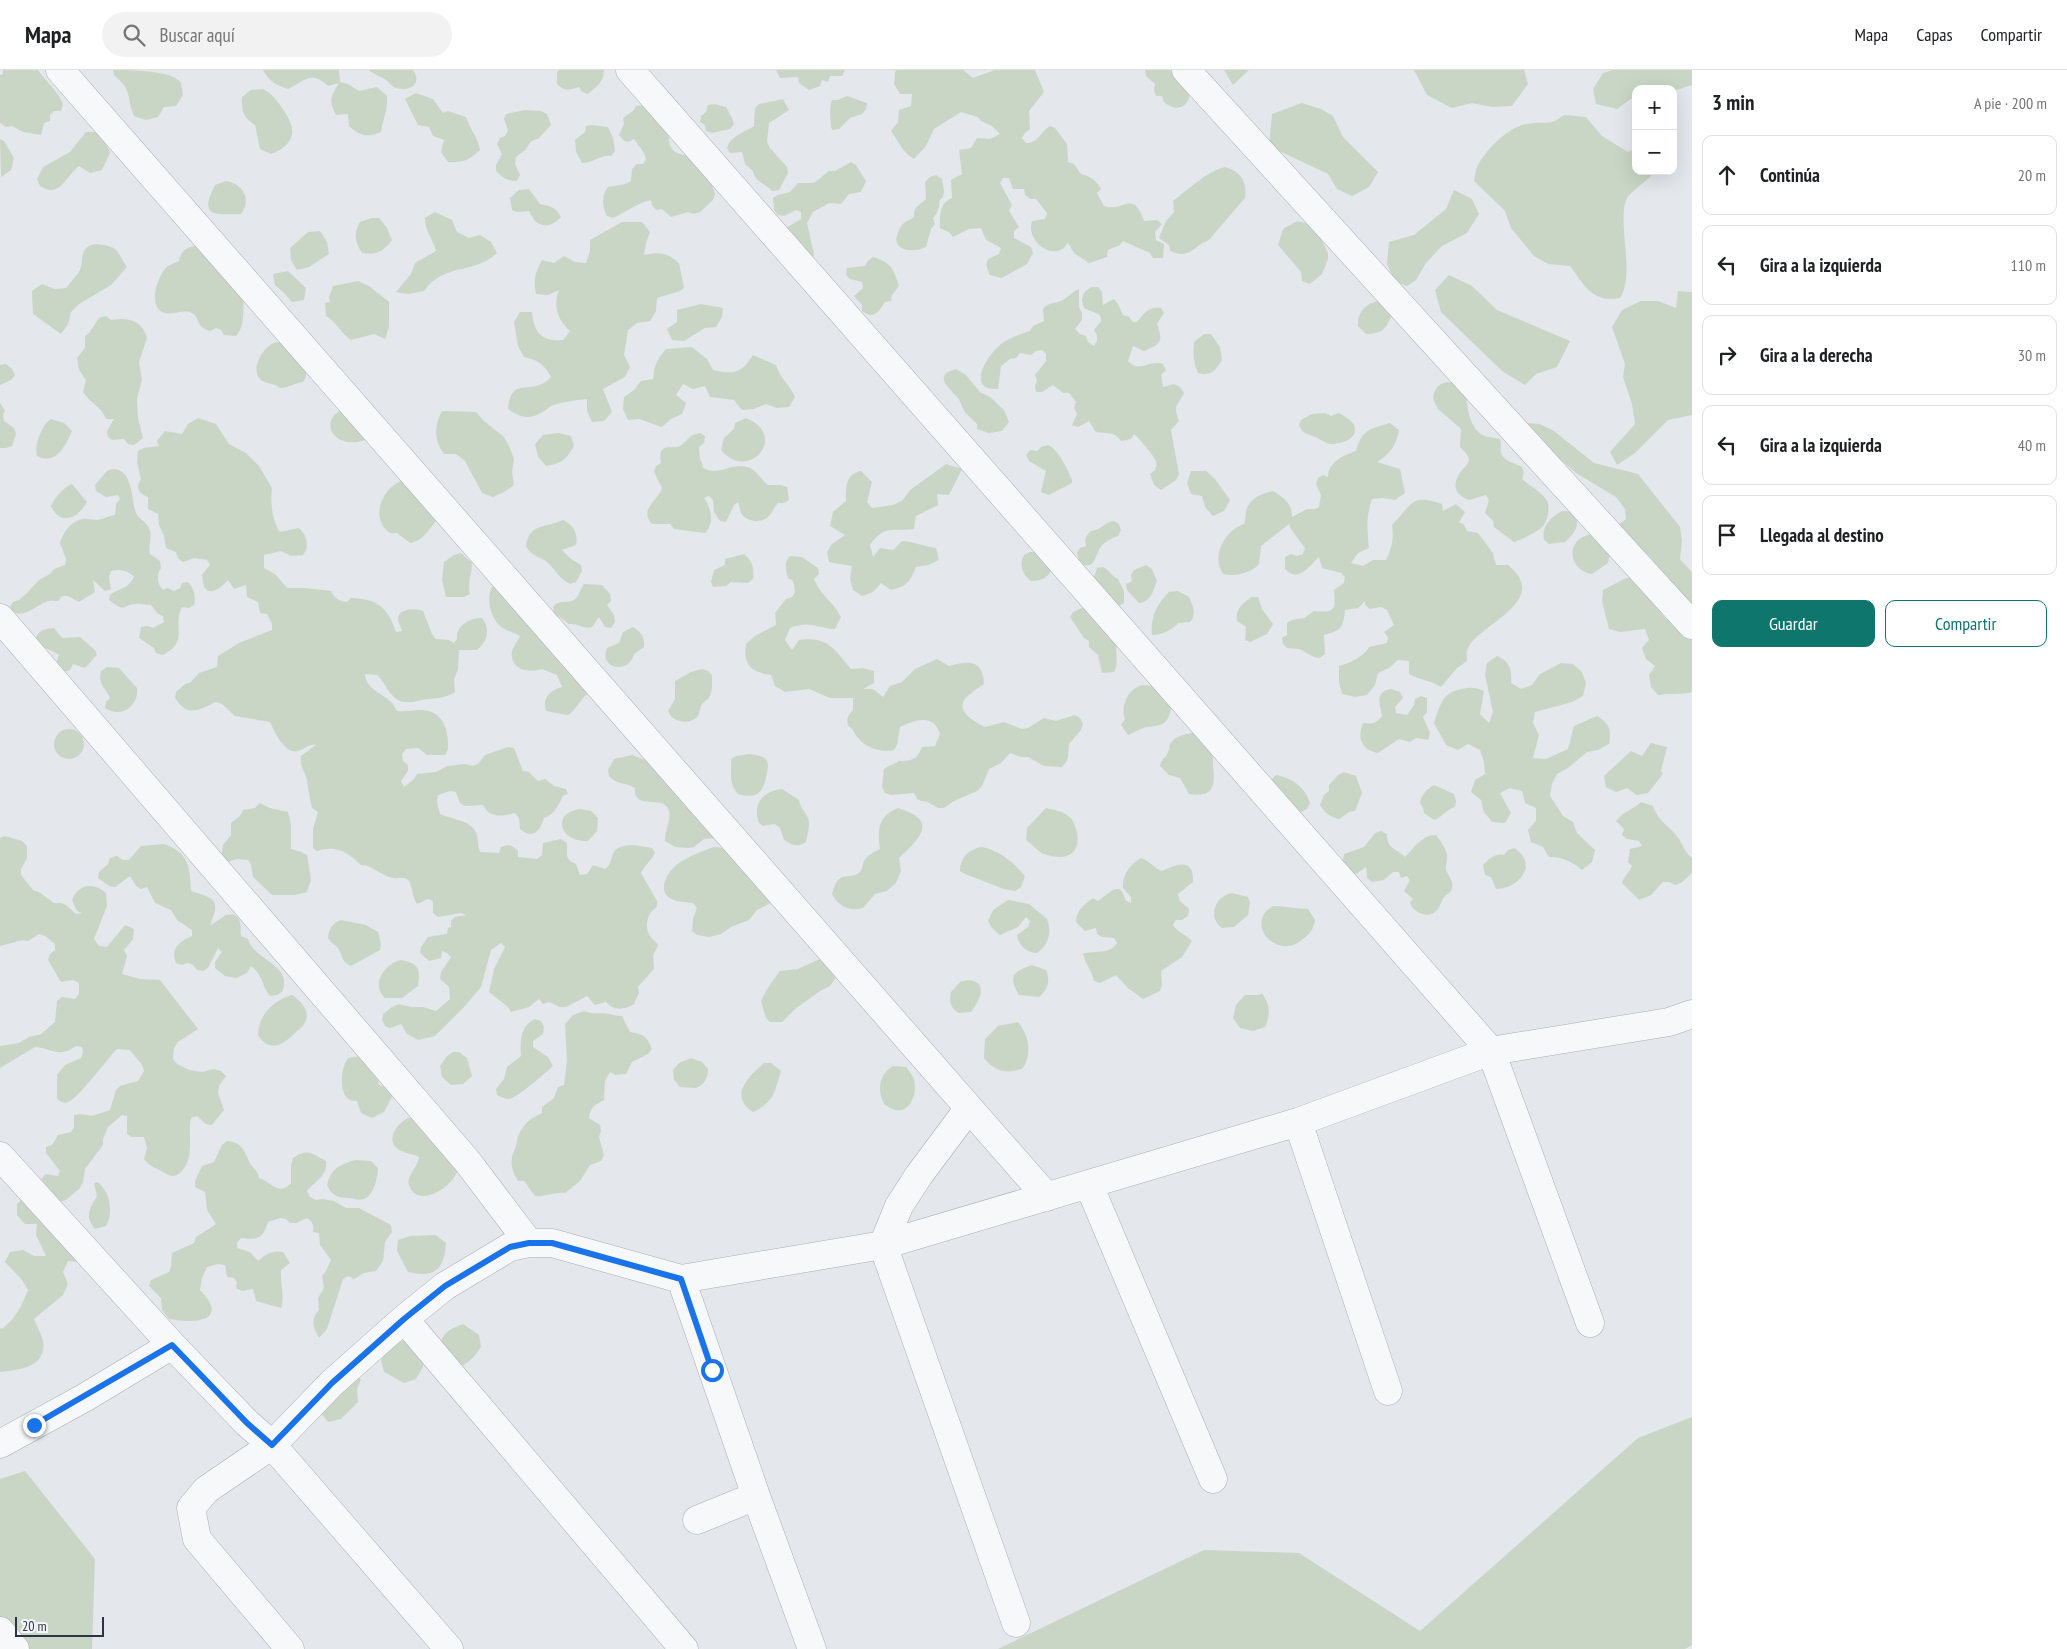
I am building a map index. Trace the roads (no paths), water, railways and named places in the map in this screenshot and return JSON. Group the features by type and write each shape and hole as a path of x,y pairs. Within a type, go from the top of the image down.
{"street":[{"path":"60,70 1047,1197"},
{"path":"630,70 1491,1051 1590,1323"},
{"path":"1186,70 1692,625"},
{"path":"0,618 467,1161 529,1243"},
{"path":"290,1649 197,1539 191,1508 206,1490 272,1445 332,1383 404,1319 445,1286 510,1247 529,1243 552,1243 681,1279 883,1245 1298,1122 1491,1051 1669,1022 1692,1014"},
{"path":"969,1108 899,1206 883,1245 1016,1623"},
{"path":"1298,1122 1388,1392"},
{"path":"0,1156 172,1345 247,1423 272,1445 449,1649"},
{"path":"1089,1185 1213,1479"},
{"path":"681,1279 756,1496 812,1649"},
{"path":"404,1319 684,1649"},
{"path":"0,1444 84,1398 172,1345"},
{"path":"697,1520 756,1496"},
{"path":"0,1631 15,1649"}]}
